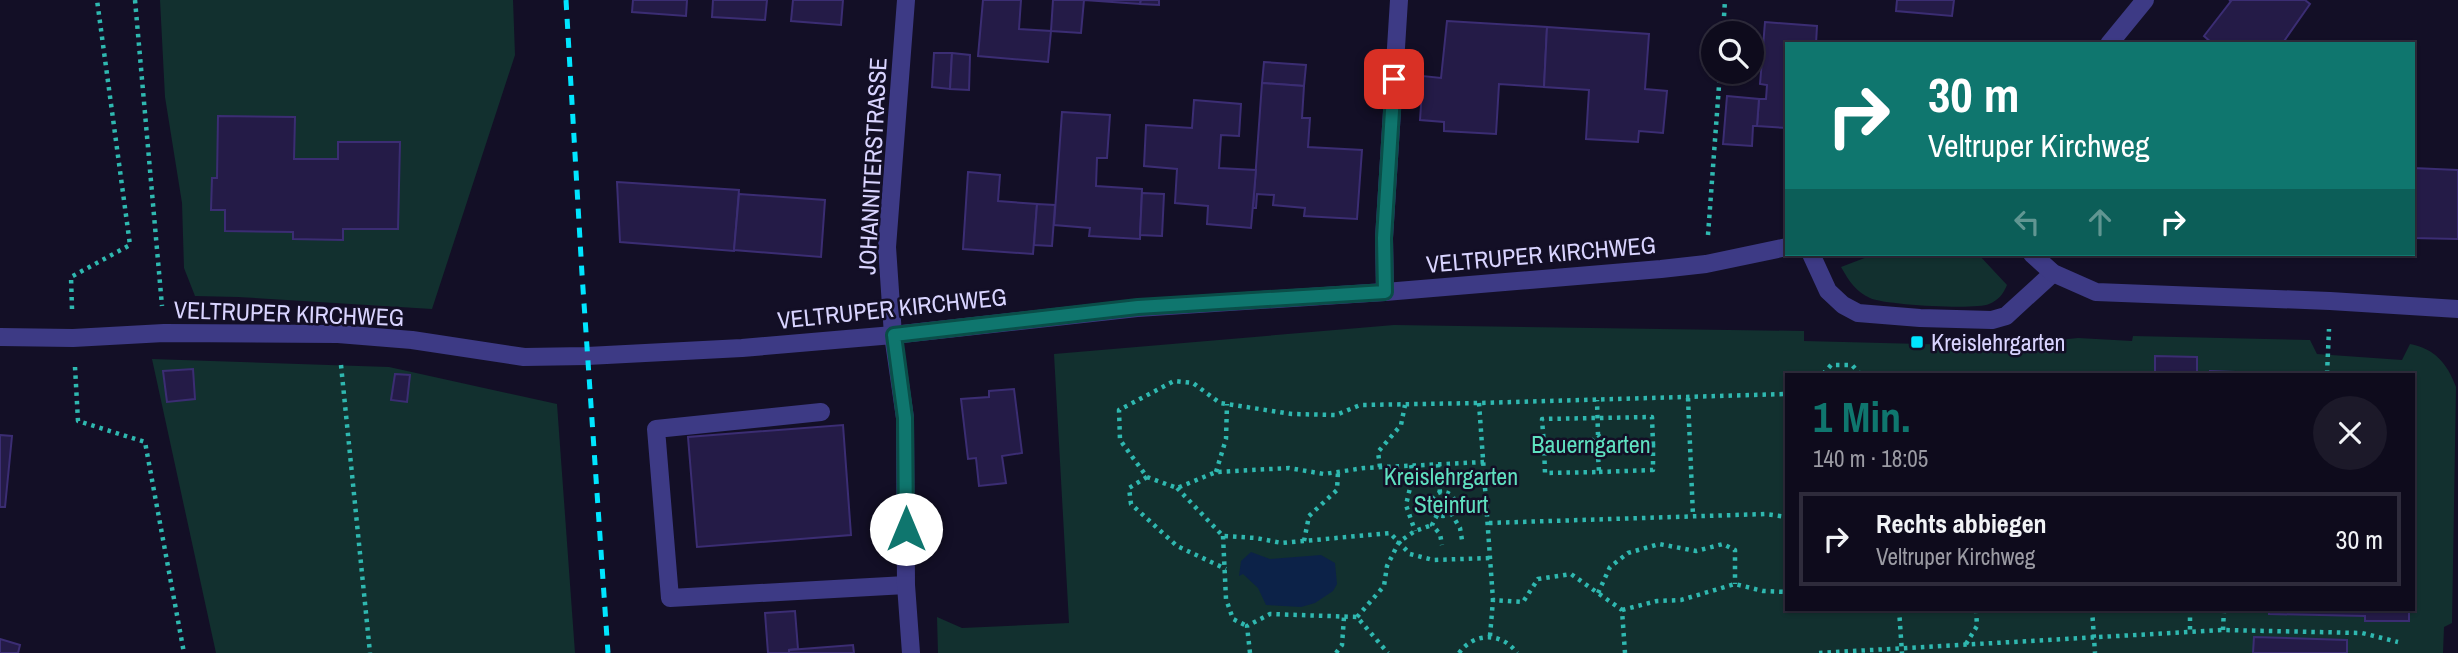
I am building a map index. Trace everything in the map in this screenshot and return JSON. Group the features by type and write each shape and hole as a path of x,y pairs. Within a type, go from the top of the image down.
{"street":[{"name":"JOHANNITERSTRASSE","path":"906,0 887,247 894,335 905,418 906,585 911,653"},
{"path":"1385,292 1384,238 1399,0"},
{"path":"2111,42 2145,0"},
{"name":"VELTRUPER KIRCHWEG","path":"0,337 73,338 164,333 338,334 412,340 524,358 729,348 894,335 1138,307 1385,292 1706,264 1785,247"},
{"path":"1812,256 1828,291 1843,305 1858,313 1871,314 1992,320 2006,317 2053,273"},
{"path":"2034,256 2053,273 2096,292 2458,309"},
{"path":"821,412 656,429 670,598 906,585"}],"path":[{"path":"97,0 130,245 71,277 78,421 145,442 184,653"},
{"path":"135,0 164,333"},
{"path":"1724,21 1725,0"},
{"path":"1706,264 1719,84"},
{"path":"2327,373 2330,301"},
{"path":"338,334 370,653"},
{"path":"1824,373 1831,365 1852,365 1859,373"},
{"path":"1247,626 1233,619 1226,599 1223,536 1177,488 1147,477 1120,440 1119,410 1174,381 1193,383 1220,403 1292,414 1336,415 1360,405 1785,394"},
{"path":"1688,398 1693,516"},
{"path":"1588,446 1598,435 1597,400"},
{"path":"1216,472 1226,439 1227,404"},
{"path":"1479,404 1493,600 1490,636"},
{"path":"1380,467 1378,452 1401,425 1405,405"},
{"path":"1652,417 1653,444 1653,470 1545,473 1542,419 1652,417"},
{"path":"1598,435 1608,445"},
{"path":"1598,455 1608,445 1653,444"},
{"path":"1544,446 1588,446 1598,455 1599,472"},
{"path":"1177,488 1216,472 1289,468 1324,474 1380,467 1484,462"},
{"path":"1438,464 1440,493"},
{"path":"1411,465 1413,475 1406,505 1415,531"},
{"path":"1304,541 1309,516 1337,490 1338,472"},
{"path":"1147,477 1129,488 1131,503 1177,546 1226,569"},
{"path":"1440,493 1451,495 1455,506 1451,513 1445,516 1437,514 1431,504 1434,497 1440,493"},
{"path":"1455,506 1488,507"},
{"path":"1451,513 1460,528 1462,540"},
{"path":"1247,626 1270,614 1357,617 1384,586 1387,566 1399,542 1415,531 1432,525 1437,514"},
{"path":"1489,523 1765,514 1785,517"},
{"path":"1432,525 1440,534 1442,545"},
{"path":"1223,536 1282,543 1390,533 1410,554 1433,560 1490,558"},
{"path":"1598,593 1610,567 1628,553 1659,544 1696,551 1723,544 1735,550 1735,584"},
{"path":"1493,600 1524,601 1538,579 1570,574 1622,610 1657,601 1681,600 1735,584 1763,591 1785,592"},
{"path":"1622,610 1625,653"},
{"path":"1899,611 1902,651"},
{"path":"1966,645 1977,626 1976,611"},
{"path":"2092,611 2095,653"},
{"path":"2190,611 2190,631"},
{"path":"2222,630 2224,611"},
{"path":"1336,653 1342,645 1344,617"},
{"path":"1357,617 1388,653"},
{"path":"1247,626 1250,653"},
{"path":"1819,653 1902,651 2222,630 2362,633 2398,642"},
{"path":"1459,653 1468,642 1490,636 1511,645 1517,653"}],"green space":[{"path":"160,0 513,0 515,55 432,309 195,296 184,268 182,203 165,97"},
{"path":"1870,256 1980,256 2007,285 1998,299 1981,306 1893,303 1865,296 1841,267"},
{"name":"Kreislehrgarten Steinfurt","path":"1394,325 1804,331 1804,341 2000,346 2078,338 2132,341 2133,336 2310,340 2317,354 2402,360 2410,344 2419,346 2439,358 2456,387 2452,623 2444,627 2443,653 938,653 937,617 962,628 1069,623 1054,354"},
{"path":"152,359 389,367 557,404 575,653 216,653"}],"water":[{"path":"1251,552 1270,559 1321,555 1335,563 1337,584 1333,591 1315,603 1301,607 1266,605 1258,588 1243,574 1239,576 1241,561"}],"building":[{"path":"633,0 687,0 686,16 632,12"},
{"path":"713,0 767,0 765,20 712,17"},
{"path":"793,0 843,0 841,25 791,21"},
{"path":"983,0 1021,0 1019,29 1051,31 1048,62 978,56"},
{"path":"1053,0 1084,0 1081,33 1051,31"},
{"path":"1084,0 1141,0 1140,4"},
{"path":"1141,0 1159,0 1159,5 1140,4"},
{"path":"1897,0 1954,0 1952,16 1896,11"},
{"path":"2229,0 2305,0 2310,4 2283,42 2211,42 2204,36 2231,1"},
{"path":"1447,21 1547,27 1544,87 1499,84 1496,134 1444,131 1444,122 1420,120 1423,76 1441,78"},
{"path":"1765,22 1817,26 1816,42 1785,42 1785,128 1757,126 1759,99 1766,99 1767,85 1760,84 1764,84"},
{"path":"1547,27 1649,34 1645,89 1667,91 1663,133 1639,131 1638,142 1586,139 1589,90 1544,87"},
{"path":"934,53 952,53 950,89 932,87"},
{"path":"952,53 970,55 969,90 950,89"},
{"path":"1264,62 1306,65 1304,86 1262,83"},
{"path":"1262,83 1304,86 1302,118 1310,118 1308,147 1362,150 1357,219 1304,216 1305,208 1273,205 1274,195 1257,194 1256,208 1253,208"},
{"path":"1727,96 1759,99 1752,146 1723,144"},
{"path":"1194,100 1241,104 1239,136 1221,135 1219,168 1256,170 1251,228 1207,224 1208,206 1175,203 1177,169 1144,166 1146,125 1192,128"},
{"path":"1062,112 1110,115 1107,158 1097,158 1096,186 1142,189 1140,239 1089,236 1090,228 1054,225"},
{"path":"218,116 295,117 294,159 338,159 338,142 400,142 398,229 343,229 343,240 293,239 293,232 225,231 225,210 211,210 212,178 217,178"},
{"path":"2415,168 2458,170 2458,239 2415,238"},
{"path":"968,172 1000,175 998,201 1037,204 1033,254 963,249"},
{"path":"617,182 739,190 734,251 620,242"},
{"path":"1142,193 1164,194 1162,236 1140,235"},
{"path":"739,194 825,200 821,257 734,250"},
{"path":"1037,204 1055,205 1052,246 1034,245"},
{"path":"2155,356 2197,357 2197,373 2155,373"},
{"path":"193,369 195,399 167,402 163,371"},
{"path":"2210,371 2261,373 2210,373"},
{"path":"395,374 410,375 407,402 391,400"},
{"path":"1014,389 1022,453 1002,456 1006,483 979,486 976,458 968,459 961,399 989,397 989,391"},
{"path":"843,425 851,535 697,547 688,437"},
{"path":"0,435 12,436 5,507 0,507"},
{"path":"795,611 798,649 789,650 789,653 768,653 765,613"},
{"path":"2269,611 2409,611 2409,621 2365,621 2365,616 2269,614"},
{"path":"2254,637 2347,640 2347,653 2253,653"},
{"path":"0,639 20,645 18,653 0,653"},
{"path":"853,645 854,653 789,653 789,650"}],"railway":[{"path":"566,0 608,653"}],"place":[{"name":"Kreislehrgarten","path":"1917,342"}],"route":[{"path":"906,529 905,418 894,335 1138,307 1385,292 1384,238 1394,79"}],"park label":[{"name":"Bauerngarten","path":"1591,444"}]}
